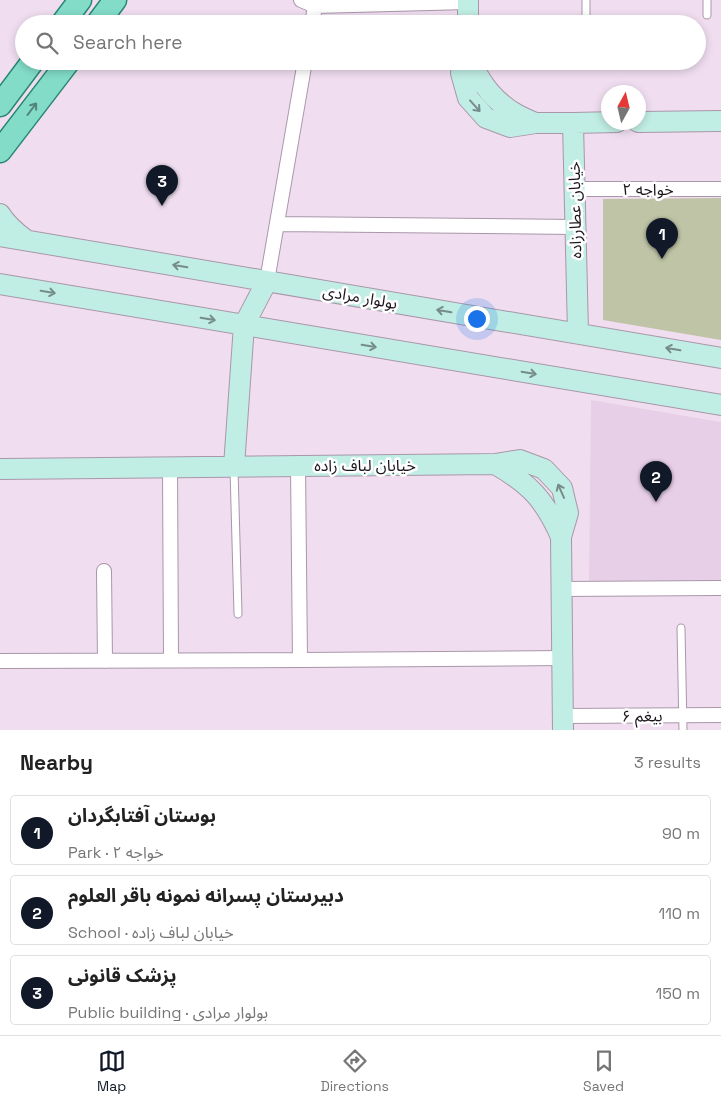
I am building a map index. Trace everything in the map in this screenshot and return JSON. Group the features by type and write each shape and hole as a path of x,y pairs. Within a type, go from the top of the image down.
{"main road":[{"path":"69,15 80,0"},
{"path":"104,15 115,0"},
{"path":"0,105 26,70"},
{"path":"1,151 61,70"}],"street":[{"path":"301,0 315,6 468,1 468,15"},
{"path":"314,15 315,6"},
{"path":"234,466 244,325 267,281 303,70"},
{"path":"462,70 468,98 486,118 510,127 536,123 601,122"},
{"path":"475,70 485,86 499,102 517,115 536,123"},
{"path":"646,122 721,121"},
{"name":"خیابان عطارزاده","path":"573,123 578,333"},
{"name":"خواجه ۲","path":"574,189 721,189"},
{"path":"0,214 15,232 26,240"},
{"path":"277,224 575,227"},
{"name":"بولوار مرادی","path":"0,236 721,358"},
{"path":"0,284 721,405"},
{"name":"خیابان لباف زاده","path":"0,469 495,464 520,460 544,469 562,488 568,513 561,537 563,723"},
{"path":"298,466 300,660"},
{"path":"170,467 171,660"},
{"path":"104,571 105,660"},
{"path":"561,589 721,588"},
{"path":"0,661 562,658"},
{"name":"بیغم ۶","path":"563,723 682,715 721,715"}],"lane":[{"path":"586,0 586,15"},
{"path":"707,0 707,15"},
{"path":"234,466 238,614"},
{"path":"681,628 683,730"}],"shaded area":[{"path":"591,400 721,422 721,581 589,582"}],"green space":[{"path":"721,198 721,340 603,320 603,199"}],"place":[{"name":"پزشک قانونی","path":"162,206"},
{"name":"بوستان آفتابگردان","path":"662,259"},
{"name":"دبیرستان پسرانه نمونه باقر العلوم","path":"656,502"}]}
